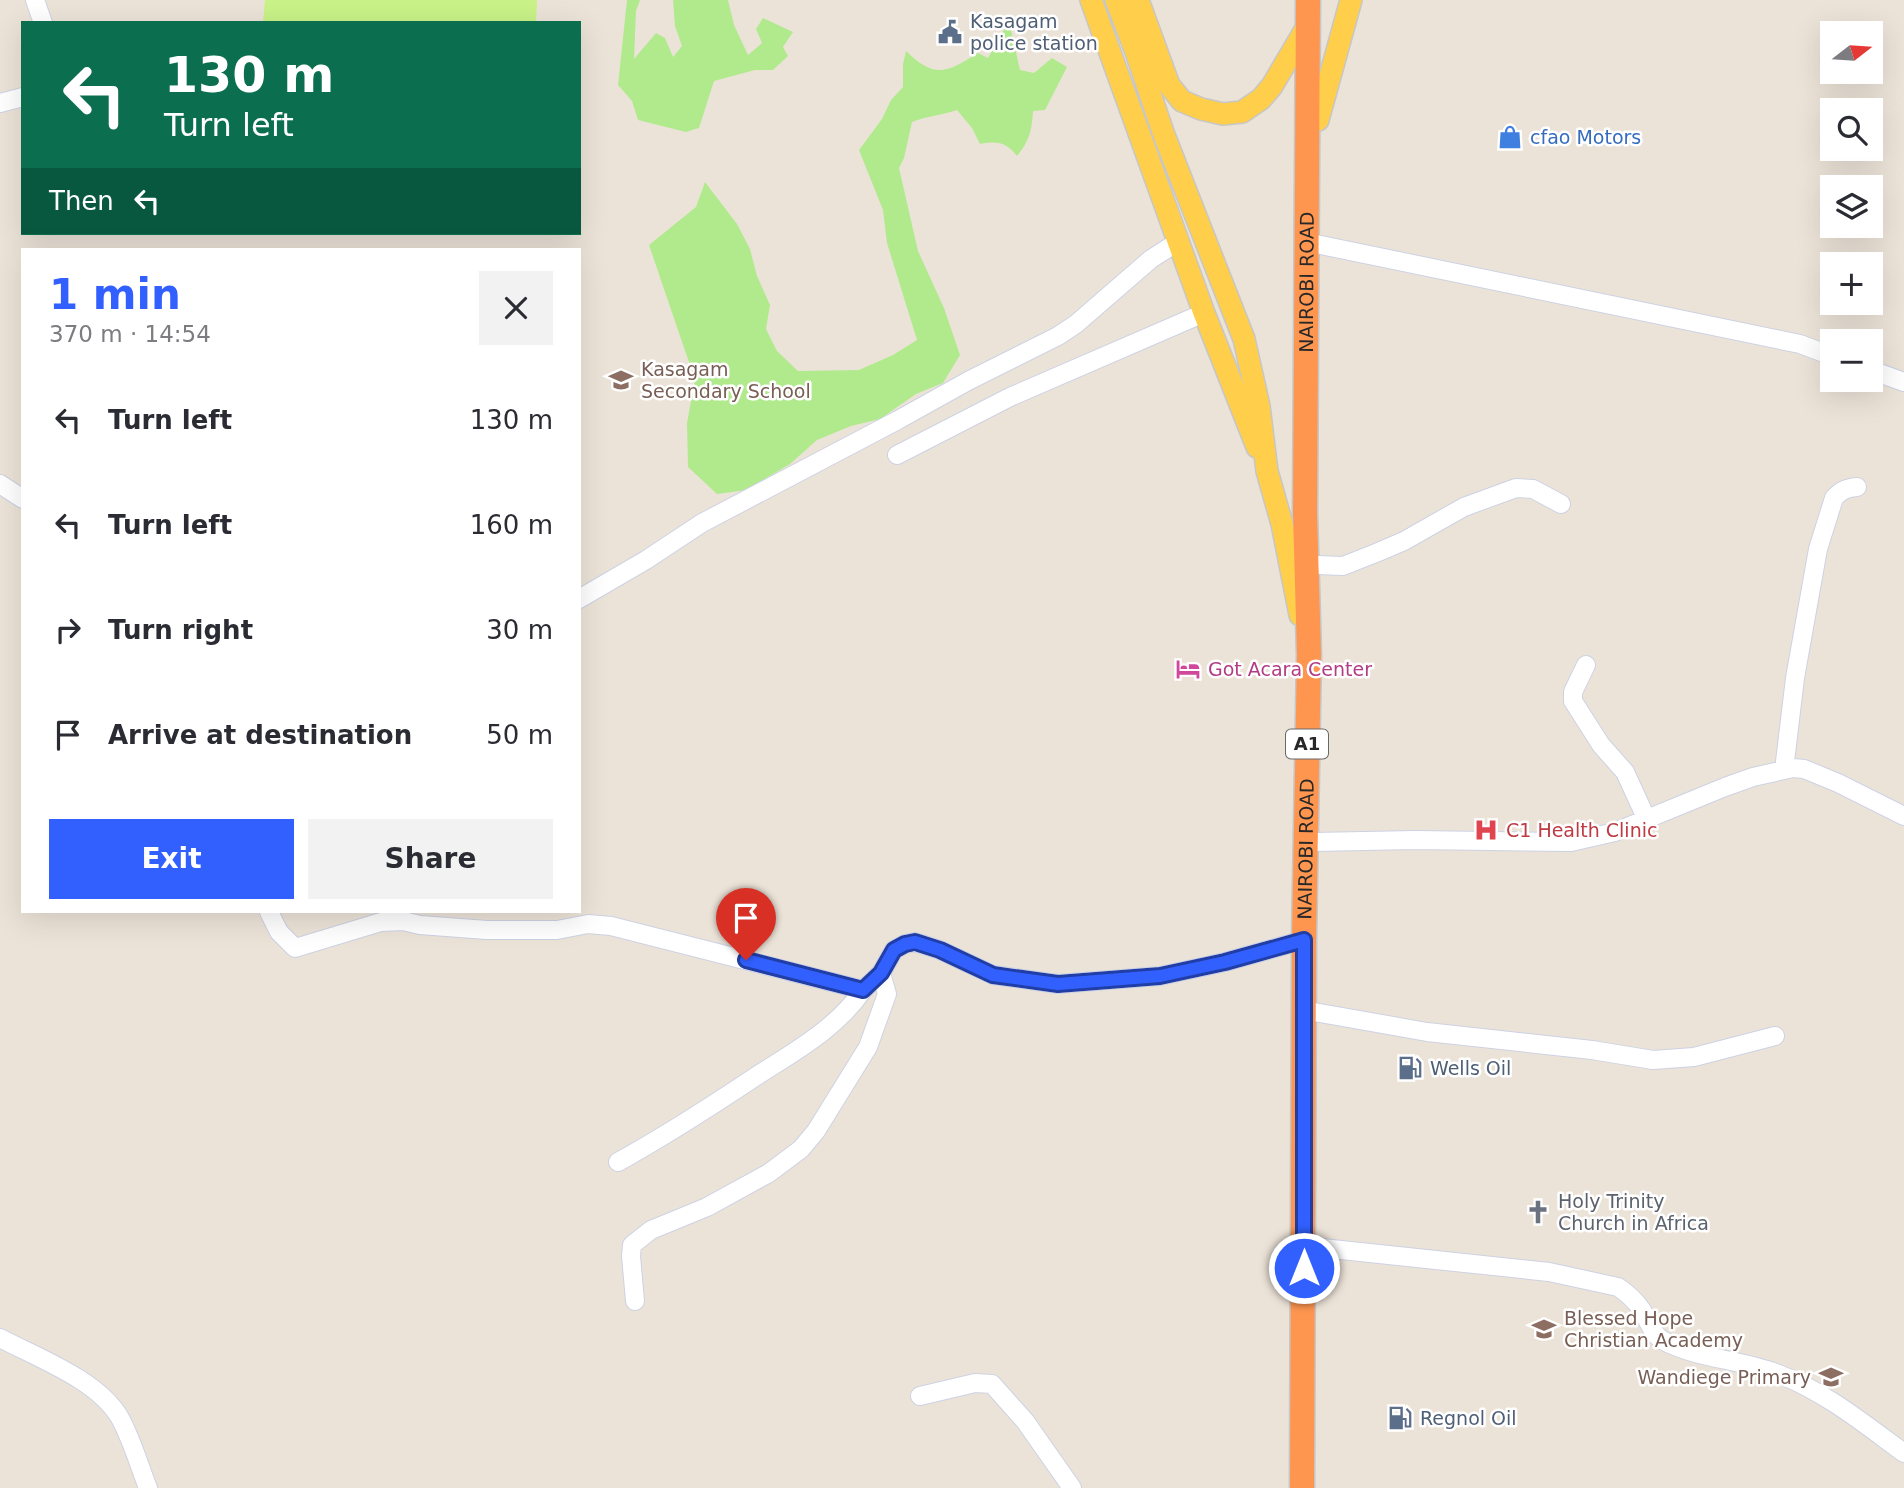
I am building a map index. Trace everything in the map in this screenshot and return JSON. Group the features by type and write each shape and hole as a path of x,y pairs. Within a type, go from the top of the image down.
{"highway":[{"name":"NAIROBI ROAD","path":"1303,1488 1304,940 1308,655 1305,198 1308,0"},
{"name":"NAIROBI ROAD","path":"1312,1488 1318,0"}],"main road":[{"path":"1091,0 1204,313 1267,471 1282,524 1308,655"},
{"path":"1116,0 1164,135 1244,339 1259,406 1267,471"},
{"path":"1138,0 1169,85 1182,101 1223,114 1242,112 1261,99 1272,86 1308,25"},
{"path":"1318,121 1351,0"}],"street":[{"path":"35,0 42,21"},
{"path":"0,103 21,98"},
{"path":"581,598 702,523 1058,336 1076,324 1151,259 1179,241"},
{"path":"1316,244 1800,344 1820,352"},
{"path":"897,455 1010,397 1204,313"},
{"path":"1883,374 1904,382"},
{"path":"0,484 21,498"},
{"path":"1784,770 1795,678 1818,549 1834,498 1846,488 1857,487"},
{"path":"1317,565 1343,566 1376,554 1464,507 1516,488 1533,489 1561,504"},
{"path":"1586,665 1573,692 1573,701 1601,745 1625,772 1647,820"},
{"path":"1313,842 1571,842 1596,838 1647,820 1725,787 1798,768 1863,794 1904,816"},
{"path":"270,913 279,932 295,948 381,922 402,921 420,925 499,930 558,930 588,924 611,926 863,990"},
{"path":"618,1162 799,1051 853,1005 863,990 881,973 894,950 905,944 915,942 940,950 993,975 1058,984 1160,976 1225,962 1304,940"},
{"path":"635,1301 632,1245 651,1230 707,1207 769,1172 801,1149 816,1131 867,1046 881,1013 887,994 881,973"},
{"path":"1314,1012 1427,1032 1592,1050 1653,1060 1694,1057 1775,1036"},
{"path":"1313,1247 1549,1272 1618,1287 1640,1308 1658,1338 1678,1348 1774,1372 1807,1386 1846,1410 1904,1453"},
{"path":"0,1338 84,1384 108,1402 128,1436 148,1488"},
{"path":"920,1396 975,1383 992,1384 1025,1422 1072,1488"}],"green space":[{"path":"265,0 537,0 536,21 263,21"},
{"path":"627,0 640,0 636,11 634,59 656,33 665,38 673,57 682,46 675,26 673,0 728,0 734,25 748,55 762,43 756,29 763,18 793,32 783,47 788,56 773,70 755,70 714,81 699,128 686,132 638,120 632,101 618,85"},
{"path":"1009,21 1020,70 1034,73 1052,58 1067,67 1045,110 1033,111 1029,135 1021,151 1017,156 1001,144 980,144 972,128 957,110 912,122 899,168 918,251 944,308 960,355 943,383 916,394 880,419 851,426 817,440 790,464 746,490 717,494 688,467 687,423 695,380 649,245 696,207 705,182 737,224 750,249 757,276 770,305 766,329 777,351 798,371 859,370 893,355 917,340 887,243 883,210 859,150 882,119 891,100 903,87 906,51 925,66 941,70 949,69 978,53 988,58"}],"place":[{"name":"Kasagam police station","path":"950,32"},
{"name":"cfao Motors","path":"1510,137"},
{"name":"Kasagam Secondary School","path":"621,380"},
{"name":"Got Acara Center","path":"1188,669"},
{"name":"C1 Health Clinic","path":"1486,830"},
{"name":"Wells Oil","path":"1410,1068"},
{"name":"Holy Trinity Church in Africa","path":"1538,1212"},
{"name":"Blessed Hope Christian Academy","path":"1544,1329"},
{"name":"Wandiege Primary","path":"1831,1377"},
{"name":"Regnol Oil","path":"1400,1418"}],"route":[{"path":"746,960 863,990 881,973 894,950 915,942 940,950 993,975 1058,984 1160,976 1225,962 1304,940 1304,1268"}]}
